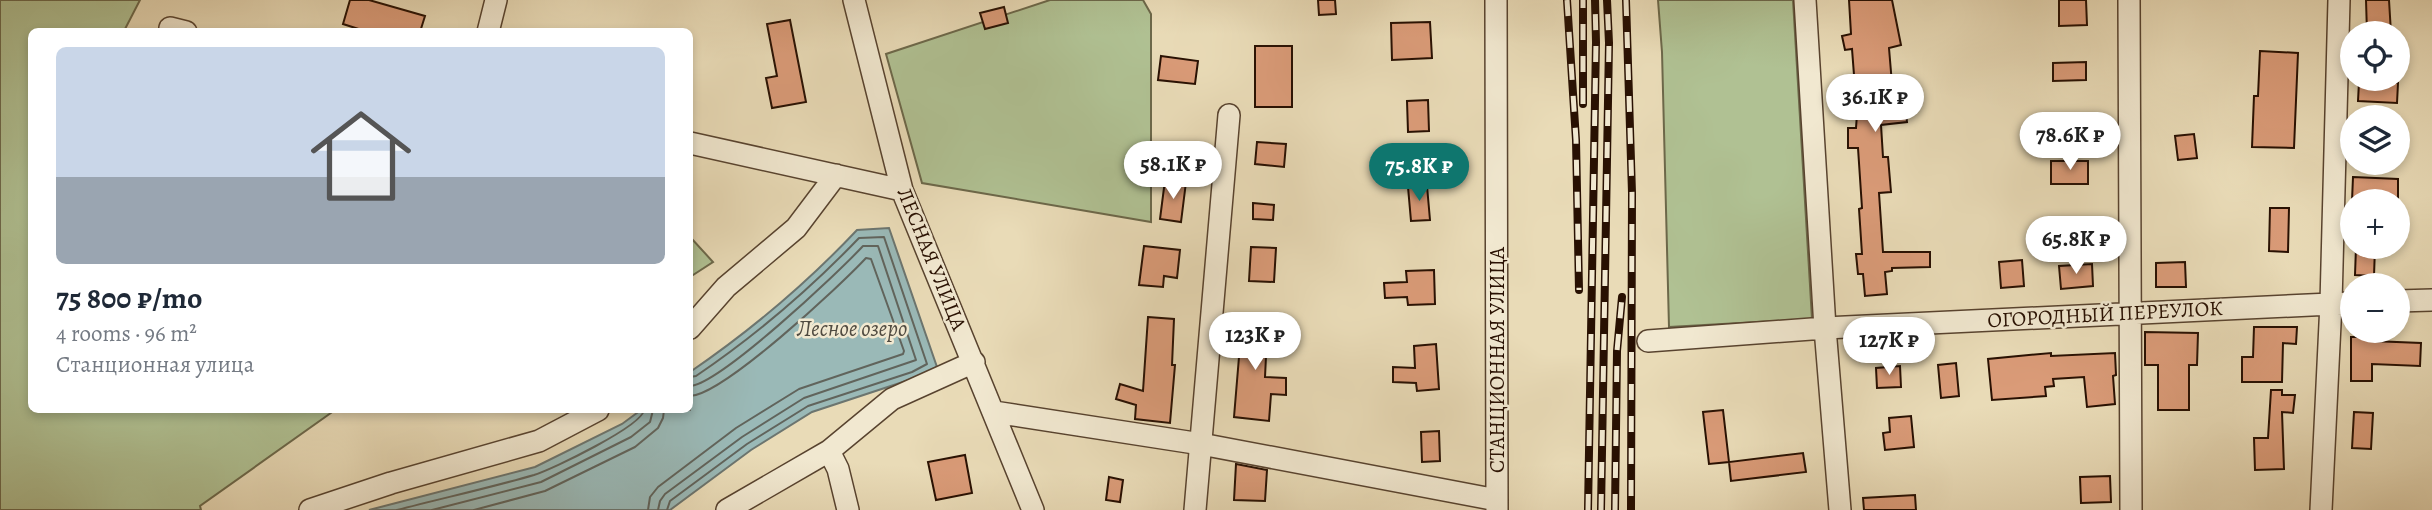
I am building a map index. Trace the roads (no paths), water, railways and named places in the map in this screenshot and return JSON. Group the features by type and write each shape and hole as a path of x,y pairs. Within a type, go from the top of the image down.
{"street":[{"path":"489,28 496,0"},
{"name":"ЛЕСНАЯ УЛИЦА","path":"853,0 902,190 1033,510"},
{"name":"СТАНЦИОННАЯ УЛИЦА","path":"1496,0 1497,505"},
{"path":"1805,0 1825,328 1840,510"},
{"path":"2129,0 2131,510"},
{"path":"2339,0 2342,273"},
{"path":"1195,510 1229,115"},
{"path":"693,144 902,190"},
{"path":"693,325 726,287 796,229 836,175"},
{"path":"2410,301 2432,300"},
{"name":"ОГОРОДНЫЙ ПЕРЕУЛОК","path":"1648,341 1825,328 2340,303"},
{"path":"2321,510 2340,323"},
{"path":"727,510 829,451 892,399 974,362"},
{"path":"994,412 1201,444 1497,505"},
{"path":"310,510 391,483 539,441 592,413"},
{"path":"829,451 838,469 848,510"}],"water":[{"name":"Лесное озеро","path":"889,228 937,367 915,378 812,412 751,450 670,510 369,510 535,467 622,424 637,413 693,413 693,370 777,306 857,230"}],"railway":[{"path":"1567,0 1576,140 1579,290"},
{"path":"1583,0 1583,104"},
{"path":"1588,510 1595,0"},
{"path":"1601,510 1609,43 1607,0"},
{"path":"1626,0 1632,193 1631,510"},
{"path":"1615,510 1617,351 1622,297"}]}
